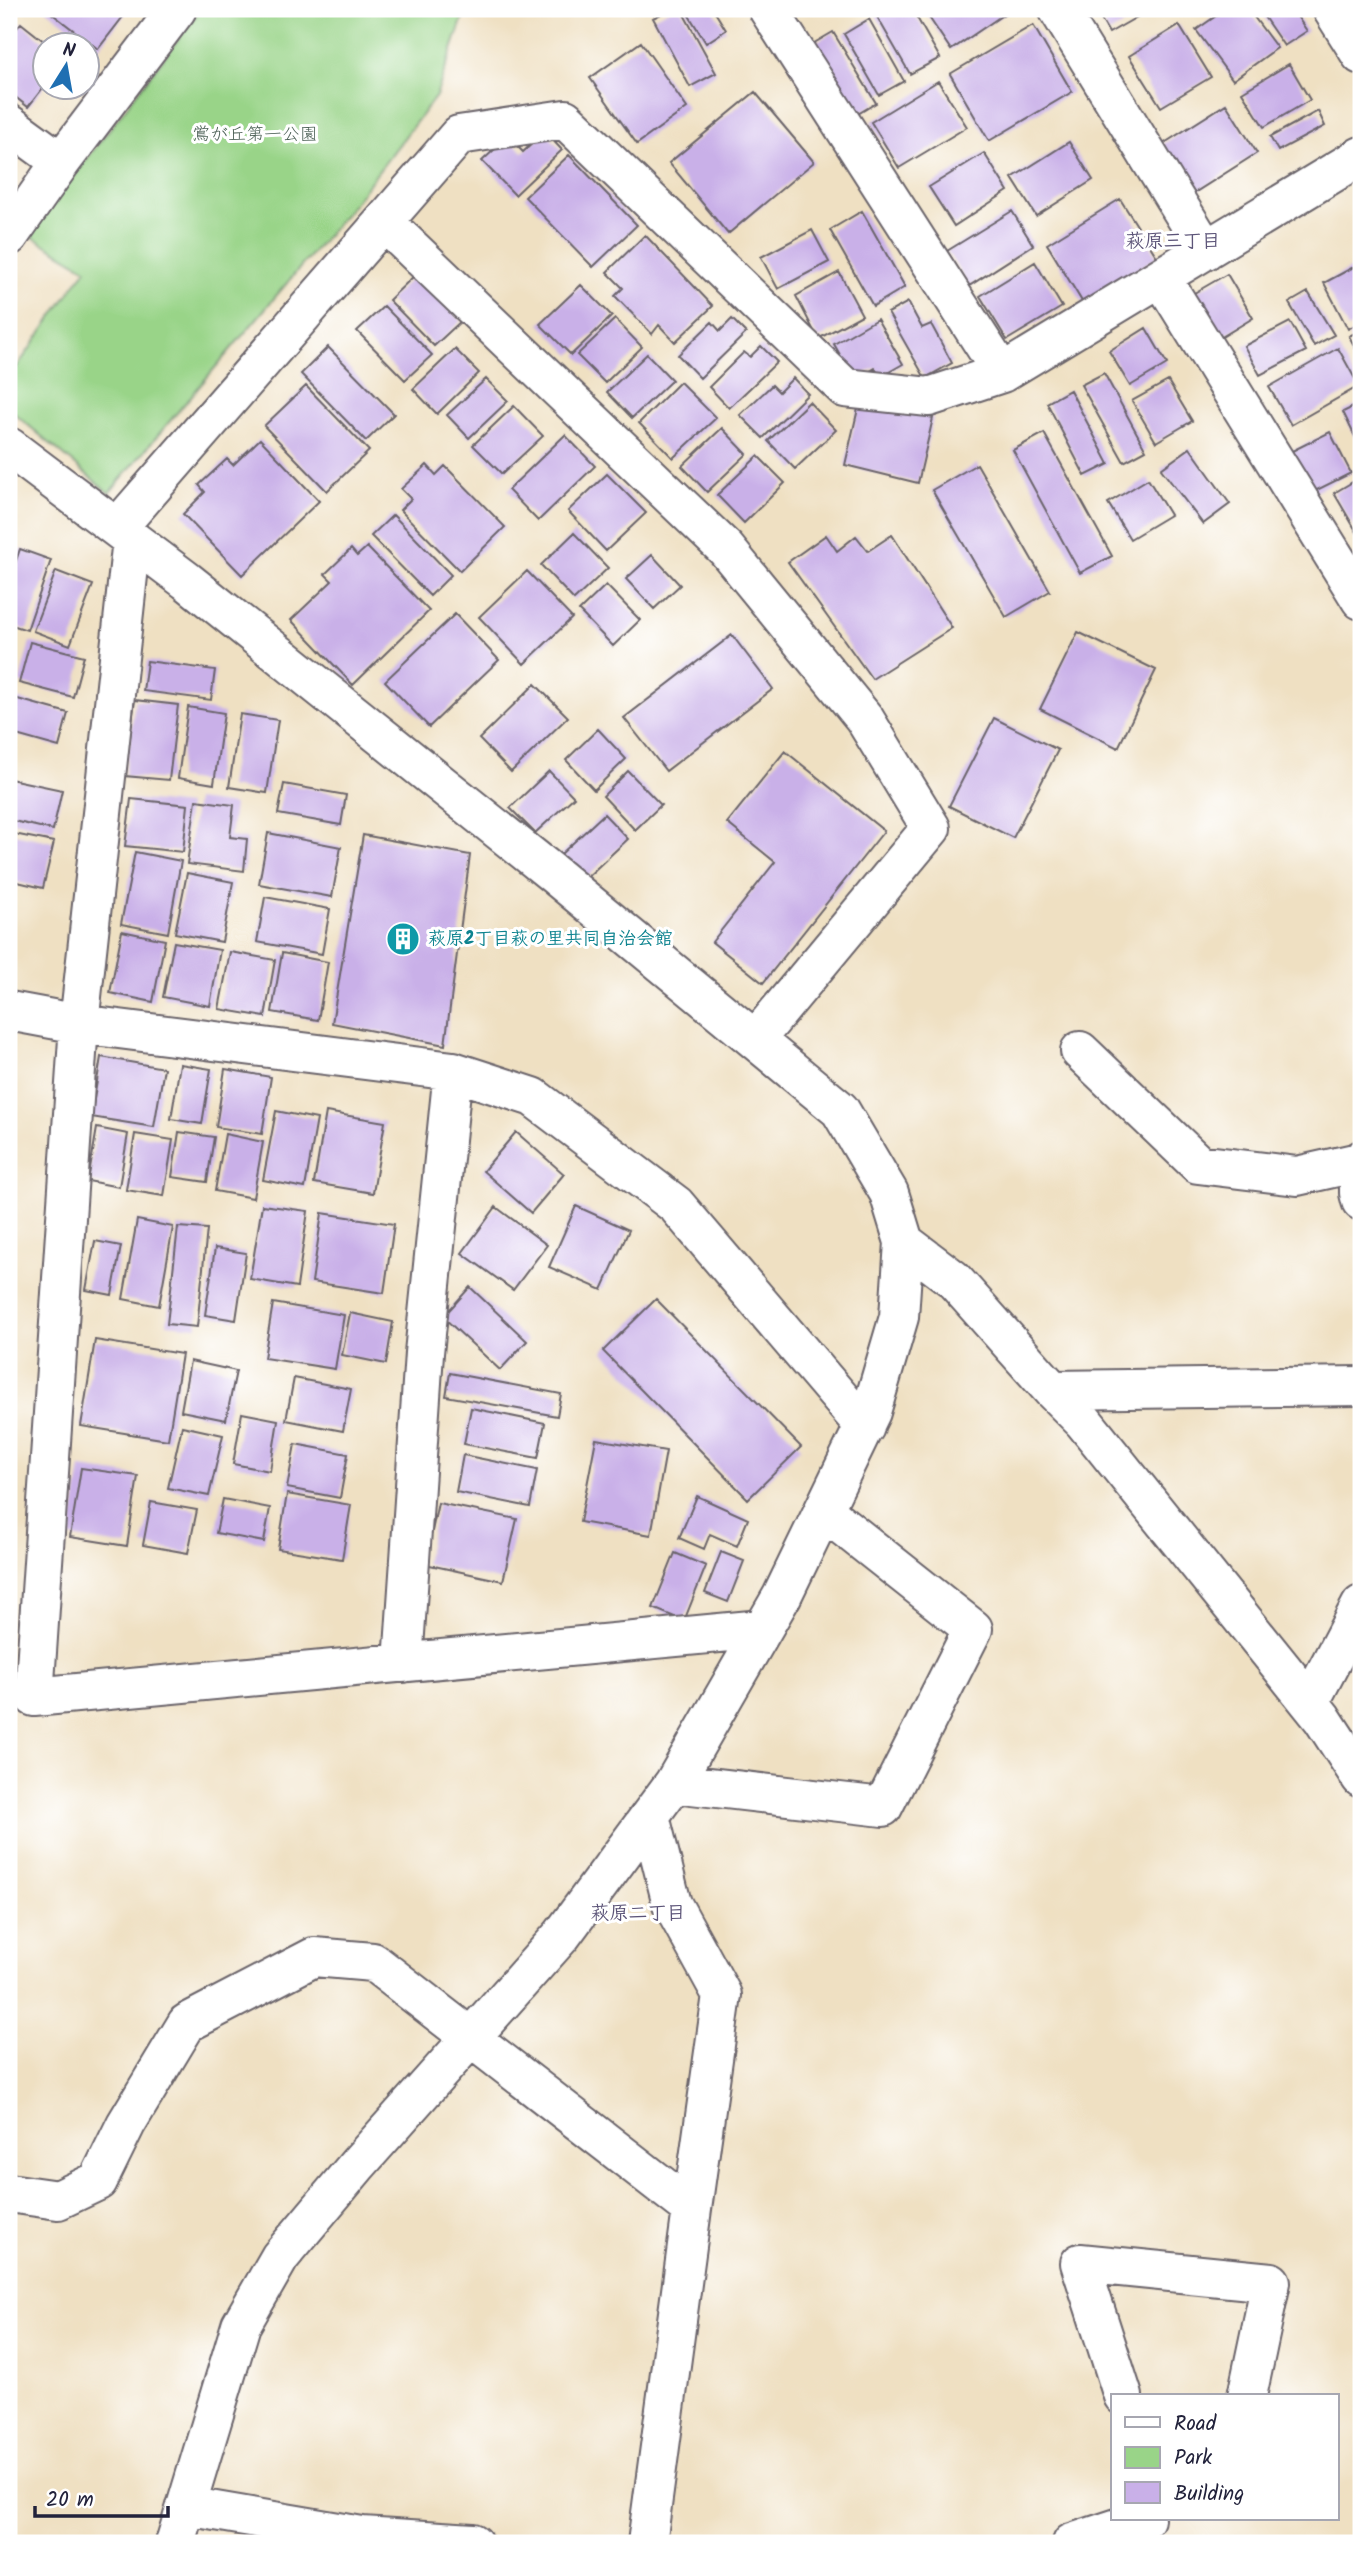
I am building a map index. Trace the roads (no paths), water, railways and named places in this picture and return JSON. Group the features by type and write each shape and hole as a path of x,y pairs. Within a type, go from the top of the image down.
{"street":[{"path":"9,236 61,162 177,9"},
{"path":"768,9 1002,373"},
{"path":"1058,9 1206,250"},
{"path":"1332,9 1361,55"},
{"path":"762,1629 21,1695 125,533 458,135 565,119 845,388 929,397 1002,373 1361,156"},
{"path":"9,124 61,162"},
{"path":"384,222 726,549 864,718 931,828 755,1040"},
{"path":"1161,277 1361,600"},
{"path":"9,447 125,533 551,872 841,1110 889,1193 904,1242 899,1317 865,1427 762,1629 674,1783 562,1935 358,2164 280,2257 241,2325 176,2543"},
{"path":"9,1011 79,1024 453,1071 533,1097 676,1205 865,1427"},
{"path":"1080,1051 1198,1164 1297,1176 1360,1161 1361,1201"},
{"path":"403,1663 424,1353 453,1071"},
{"path":"904,1242 953,1279 1084,1422 1310,1702 1361,1778"},
{"path":"1052,1390 1361,1386"},
{"path":"674,1783 883,1807 973,1629 824,1511"},
{"path":"1310,1702 1361,1605"},
{"path":"647,2543 722,1995 672,1904 650,1816"},
{"path":"9,2193 58,2200 98,2181 126,2124 187,2023 314,1957 373,1962 692,2209"},
{"path":"1122,2394 1080,2263 1271,2282 1247,2394"},
{"path":"186,2507 362,2536 473,2543"},
{"path":"1072,2543 1142,2520"}],"place":[{"name":"萩原2丁目萩の里共同自治会館","path":"403,939"}],"district":[{"name":"萩原三丁目","path":"1173,242"},
{"name":"萩原二丁目","path":"638,1914"}],"park label":[{"name":"鴬が丘第一公園","path":"255,135"}]}
